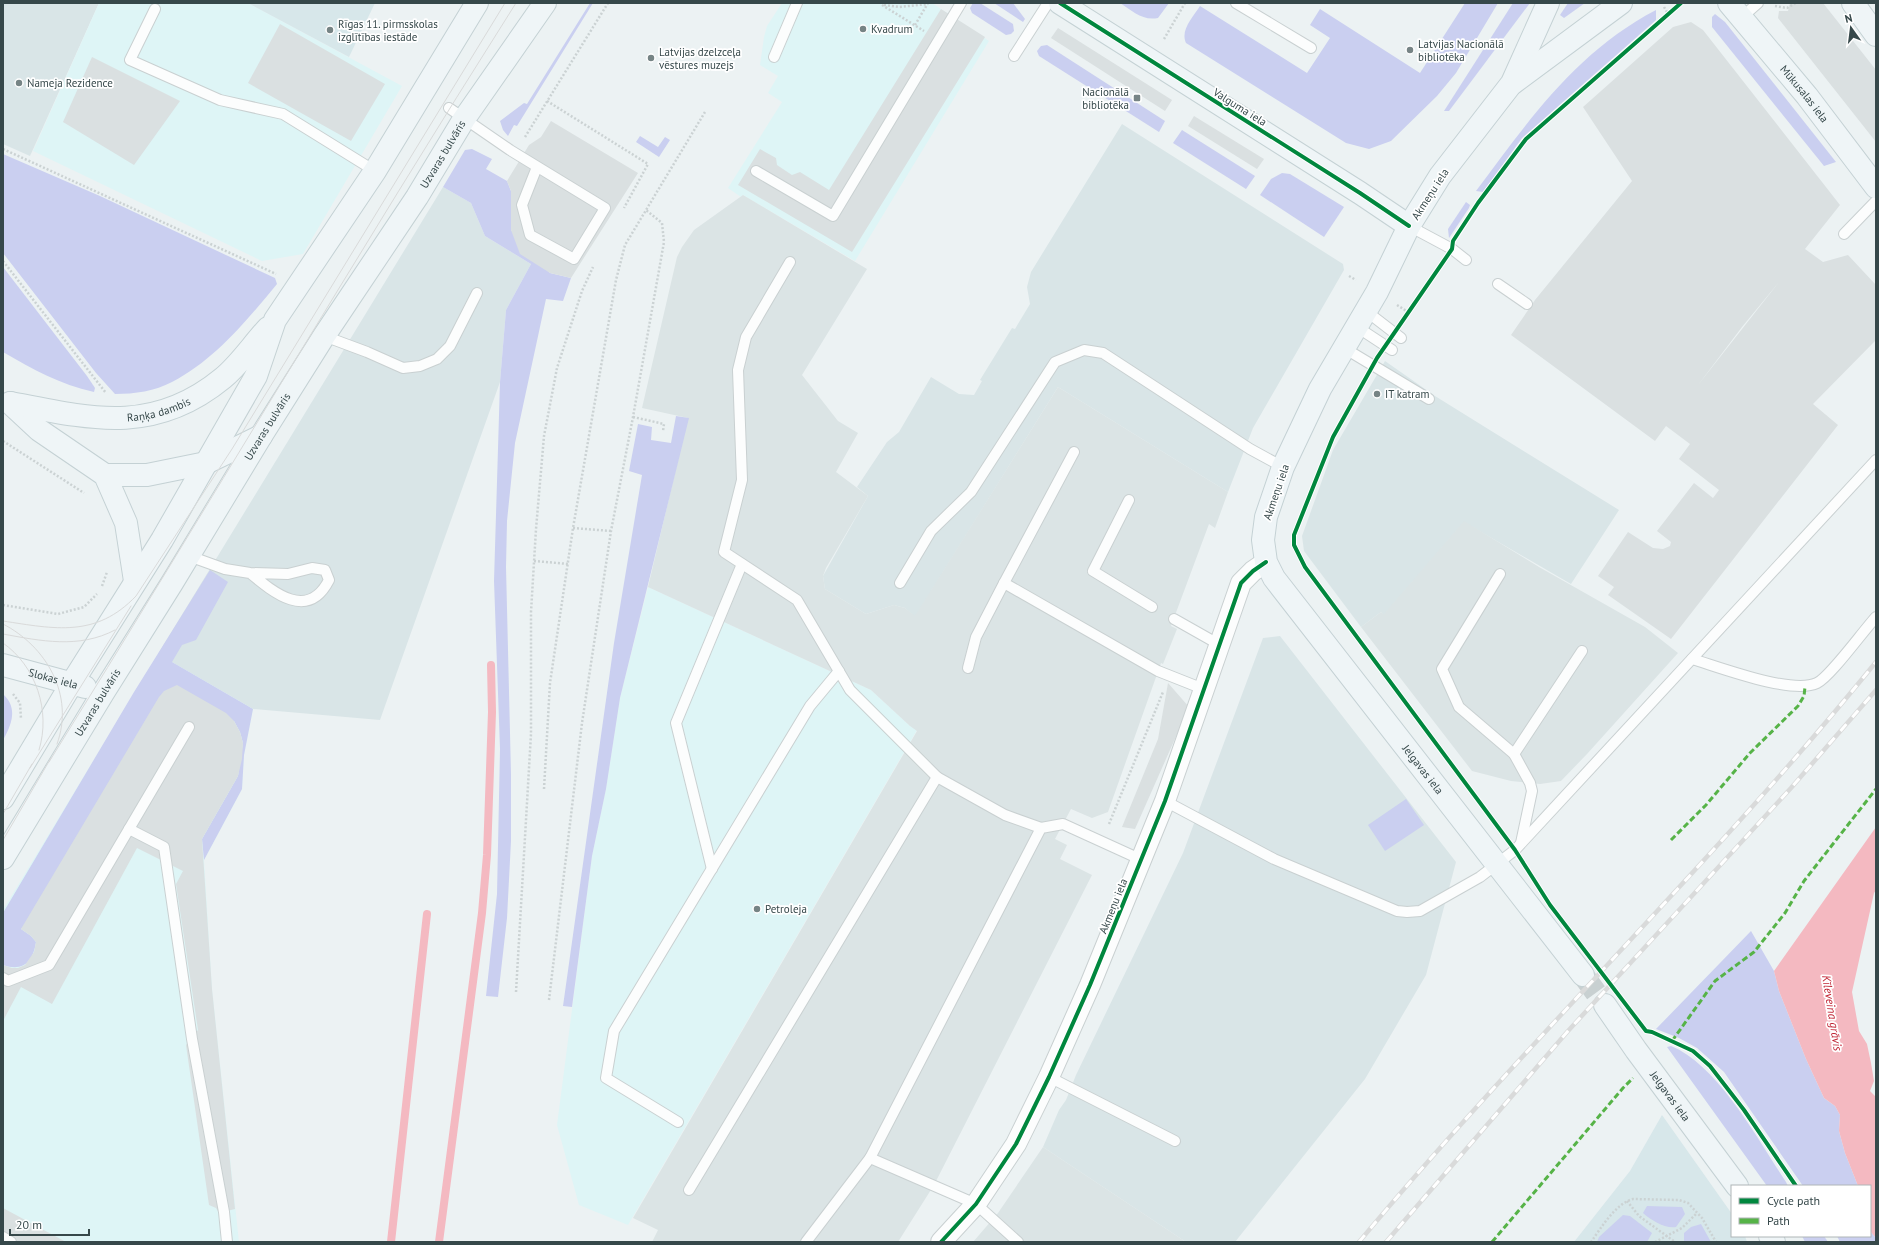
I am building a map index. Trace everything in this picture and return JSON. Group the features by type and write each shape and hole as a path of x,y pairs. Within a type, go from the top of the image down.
{"main road":[{"path":"3,798 72,683 162,540 256,376 275,320 375,171 477,3"},
{"name":"Uzvaras bulvāris","path":"3,858 261,436 324,336 417,197 457,114 545,3"},
{"name":"Valguma iela","path":"1060,3 1360,193 1409,226"},
{"name":"Akmeņu iela","path":"1266,562 1264,540 1266,517 1283,467 1320,389 1377,292 1409,226 1440,176 1512,83 1548,3"},
{"name":"Akmeņu iela","path":"1512,83 1621,3"},
{"path":"1853,3 1876,35"},
{"name":"Mūkusalas iela","path":"1735,10 1807,96 1876,187"},
{"name":"Raņķa dambis","path":"7,401 70,415 128,419 158,414 193,400 224,377 275,320"},
{"name":"Raņķa dambis","path":"7,401 39,430 105,475"},
{"path":"135,581 126,523 105,475 147,475 206,463 261,436"},
{"name":"Jelgavas iela","path":"1266,562 1274,578 1583,975"},
{"name":"Slokas iela","path":"3,665 72,683 103,693"},
{"name":"Jelgavas iela","path":"1605,1005 1636,1050 1736,1185"}],"street":[{"name":"Akmeņu iela","path":"941,1242 976,1204 1016,1144 1049,1077 1090,985 1165,801 1206,690 1241,583 1253,571 1266,562"}],"lane":[{"path":"774,57 797,3"},
{"path":"756,171 833,216 961,3"},
{"path":"1014,56 1048,3"},
{"path":"1236,3 1311,48"},
{"path":"1735,10 1758,3"},
{"path":"155,9 130,60 220,100 283,114 375,171"},
{"path":"457,114 537,167 605,208 574,259 530,235 522,205 537,167"},
{"path":"1844,234 1876,201"},
{"path":"1409,226 1452,249 1466,260"},
{"path":"790,262 746,337 738,370 742,480 724,552 797,600 850,690 937,777 1005,816 1041,828 1063,824 1142,860"},
{"path":"1498,284 1527,304"},
{"path":"324,336 367,352 403,368 420,366 437,359 450,346 477,292"},
{"path":"1362,319 1397,335"},
{"path":"1362,319 1392,350"},
{"path":"1344,348 1429,399"},
{"path":"900,583 931,531 971,492 1055,362 1084,350 1103,353 1250,449 1283,467"},
{"path":"968,668 976,636 1074,452"},
{"path":"1165,801 1274,859 1397,911 1420,911 1480,877 1521,843 1876,460"},
{"path":"1129,500 1093,571 1152,607"},
{"path":"189,556 225,569 250,573 288,574 312,568 325,570 329,580 324,591 309,601 291,601 275,593 250,573"},
{"path":"712,869 676,723 742,564"},
{"path":"1500,574 1442,669 1459,707 1514,754 1530,783 1532,791 1521,843"},
{"path":"1004,583 1169,676 1206,690"},
{"path":"1692,659 1766,681 1805,686 1818,683 1876,617"},
{"path":"1174,619 1220,645"},
{"path":"1514,754 1582,651"},
{"path":"678,1122 606,1078 614,1031 810,706 839,671"},
{"path":"5,983 49,965 189,727"},
{"path":"689,1190 937,777"},
{"path":"806,1242 870,1158 1041,828"},
{"path":"129,829 164,848 192,1039 224,1212 227,1242"},
{"path":"1049,1077 1175,1141"},
{"path":"870,1158 976,1204 1018,1242"},
{"path":"3,1237 11,1242"}],"path":[{"path":"523,141 608,3"},
{"path":"1164,39 1185,3"},
{"path":"915,25 928,4"},
{"path":"928,4 899,7 882,5 939,40"},
{"path":"1664,8 1668,14"},
{"path":"1664,17 1673,9"},
{"path":"547,101 648,164 621,212"},
{"path":"544,789 550,684 569,564 573,528 616,280 625,245 705,112"},
{"path":"3,149 281,276"},
{"path":"549,1000 582,723 611,531 664,242 662,223 646,210"},
{"path":"3,261 108,395"},
{"path":"516,992 531,734 534,561 544,436 557,368 582,291 595,261"},
{"path":"1397,335 1412,306"},
{"path":"633,417 664,424 663,431"},
{"path":"3,441 88,496"},
{"path":"573,528 611,531"},
{"path":"534,561 569,564"},
{"path":"3,605 58,614 84,607 100,591 109,568"},
{"path":"1102,842 1169,676"},
{"path":"11,691 20,703 21,726"},
{"path":"1591,1242 1617,1209 1627,1201 1679,1200 1688,1203 1696,1214 1702,1218 1716,1242"},
{"path":"1627,1201 1638,1216 1675,1242"},
{"path":"1655,1242 1682,1228 1696,1214"}],"shaded area":[{"path":"3,3 99,3 30,156 3,144"},
{"path":"99,3 248,3 402,86 303,254 262,261 33,151"},
{"name":"Rīgas 11. pirmsskolas izglītības iestāde","path":"248,3 375,3 349,57"},
{"path":"590,3 593,3 517,126 514,125 508,136 503,130 500,121 524,103 527,104"},
{"path":"782,3 932,3 989,41 855,261 743,195 741,197 728,188 782,102 768,93 778,76 760,65 767,26"},
{"path":"973,3 980,3 1013,24 1014,31 1011,34 1006,35 972,13 970,8"},
{"path":"994,3 1013,3 1025,19 1023,22"},
{"path":"1120,3 1169,3 1158,18 1152,19 1138,15"},
{"path":"1465,3 1498,3 1456,73 1437,96 1391,141 1369,149 1346,143 1186,43 1185,38 1186,28 1200,6 1307,73 1330,38 1310,25 1320,9 1420,73"},
{"path":"1513,3 1530,3 1449,111 1444,111"},
{"path":"1568,3 1585,3 1564,18 1560,15"},
{"path":"1790,3 1823,3 1876,70 1876,142 1778,18 1779,11 1788,11"},
{"path":"941,9 985,37 852,252 738,185 760,149 776,158 777,165 792,175 800,172 829,190"},
{"path":"1656,10 1656,20 1522,138 1483,192 1476,191 1535,114 1578,67 1627,27"},
{"path":"1715,14 1725,22 1836,162 1824,166 1712,27 1712,17"},
{"path":"1691,22 1703,30 1840,205 1805,249 1823,262 1848,255 1876,285 1876,340 1813,404 1838,425 1671,639 1608,595 1614,587 1598,576 1628,532 1653,548 1663,549 1670,546 1671,542 1657,531 1694,483 1713,498 1719,490 1679,459 1690,444 1666,426 1655,441 1511,335 1535,300 1632,181 1583,107 1673,27","holes":["1779,282 1698,385 1742,327"]},
{"path":"280,24 385,84 351,141 248,83"},
{"path":"1058,28 1172,100 1165,111 1051,38"},
{"path":"1047,45 1165,121 1159,132 1039,56 1037,51 1041,46"},
{"path":"92,57 180,101 134,165 63,122"},
{"path":"1194,116 1264,159 1257,169 1188,126"},
{"path":"551,121 638,173 571,278 550,273 520,254 511,230 511,191 507,181 529,145 541,137"},
{"path":"1122,124 1343,264 1344,270 1253,428 1228,492 1058,387 915,617 905,608 894,605 866,614 825,589 823,576 868,496 857,487 887,442 899,432 931,377 959,394 974,395 982,381 980,380 1012,328 1015,329 1030,304 1027,287 1031,272"},
{"path":"1182,130 1255,176 1246,189 1173,143"},
{"path":"640,136 658,147 665,137 670,140 659,157 636,142"},
{"path":"472,149 492,159 486,169 507,181 511,191 511,230 550,273 571,278 563,301 546,299 515,443 507,521 506,567 511,774 511,841 507,918 498,997 486,996 497,894 500,749 494,581 500,382 506,310 531,264 485,236 471,203 443,187 465,150"},
{"path":"3,154 100,196 275,278 277,284 242,325 216,351 188,373 172,382 152,390 137,393 115,394 96,373 3,253"},
{"path":"1282,173 1290,174 1344,207 1324,237 1260,195 1271,179"},
{"path":"443,187 471,203 485,236 531,264 506,310 500,382 380,720 253,709 158,654"},
{"path":"743,195 867,269 802,375 838,421 858,433 836,472 868,496 826,568 823,576 825,589 866,614 894,605 905,608 915,616 1058,387 1228,492 1215,528 1209,524 1171,626 1177,629 1163,664 1161,663 1108,812 1092,818 1071,809 1055,839 1067,845 1060,859 1092,875 934,1185 898,1242 652,1242 658,1230 633,1218 917,731 871,690 648,587 688,418 642,408 677,257 694,230"},
{"path":"1466,202 1470,205 1469,208 1449,238 1448,229"},
{"path":"3,267 87,376 95,388 94,392 69,385 47,376 3,352"},
{"path":"1385,361 1435,396 1619,510 1571,584 1464,522 1384,615 1381,612 1361,627 1304,551 1302,536 1333,450"},
{"path":"676,416 689,418 620,698 606,789 592,856 572,1007 563,1006 614,643 642,475 629,471 638,424 652,427 651,440 671,443"},
{"path":"1464,521 1539,567 1645,627 1678,653 1561,781 1540,784 1511,781 1472,771 1361,627 1381,612 1384,614"},
{"path":"210,570 228,582 196,640 182,645 172,662 253,709 244,755 242,789 204,860 202,839 238,776 243,743 240,732 234,721 21,929 31,936 36,942 35,949 30,960 26,964 16,967 3,965 3,913 134,692"},
{"path":"648,587 871,690 910,726 917,730 628,1225 579,1205 557,1125 592,856 606,789 620,698"},
{"path":"1280,636 1456,862 1426,975 1365,1079 1235,1242 1186,1242 1043,1147 1059,1110 1066,1100 1076,1075 1183,853 1263,638"},
{"path":"158,654 253,709 244,755 242,789 204,860 212,989 239,1242 3,1242 3,910"},
{"path":"1168,683 1189,707 1135,829 1122,827 1158,739"},
{"path":"177,685 226,713 234,721 240,732 243,743 242,759 238,776 202,839 212,989 235,1209 219,1213 216,1208 209,1205 186,1045 198,1030 176,884 183,871 137,848 52,1004 21,987 3,1021 3,965 18,968 25,965 34,952 36,942 31,936 21,929 159,697 164,691"},
{"path":"3,694 11,705 12,716 9,728 3,740"},
{"path":"1406,799 1424,825 1385,851 1368,825"},
{"path":"1751,931 1774,971 1779,991 1806,1059 1824,1098 1835,1106 1840,1115 1839,1131 1845,1153 1858,1185 1802,1185 1724,1072 1697,1048 1679,1038 1656,1029"},
{"path":"1671,1046 1688,1056 1705,1069 1721,1086 1736,1105 1788,1185 1766,1185 1667,1047"},
{"path":"1662,1115 1731,1213 1731,1237 1745,1237 1747,1242 1574,1242 1630,1171"},
{"path":"1043,1147 1186,1242 973,1242 998,1213"},
{"path":"1647,1206 1682,1207 1685,1214 1676,1227 1667,1227 1654,1221 1643,1213"},
{"path":"3,1208 66,1242 3,1242"},
{"path":"1623,1215 1630,1216 1652,1233 1647,1242 1597,1242 1599,1237"},
{"path":"1701,1224 1711,1242 1684,1242 1684,1233 1691,1227"},
{"path":"1871,1232 1876,1238 1876,1242 1840,1242 1838,1237 1871,1237"},
{"path":"1802,1237 1825,1237 1828,1242 1805,1242"}],"water":[{"name":"Kīleveina grāvis","path":"1876,827 1876,890 1874,893 1852,992 1859,1031 1867,1044 1871,1063 1874,1081 1870,1091 1876,1097 1876,1238 1871,1232 1871,1185 1858,1185 1845,1153 1839,1131 1840,1115 1835,1106 1824,1098 1806,1059 1779,991 1774,971"}],"waterway":[{"path":"439,1242 482,913 487,855 492,712 491,665"},
{"path":"391,1242 427,914"}],"tunnel":[{"path":"1583,975 1605,1005"}],"tram line":[{"path":"3,621 57,628 90,624 106,619 136,596 232,449 505,3"},
{"path":"49,762 398,192 516,3"},
{"path":"30,768 131,606"},
{"path":"3,624 18,633 32,645 44,659 53,674 59,690 62,708 62,726 57,744"},
{"path":"3,634 60,642 88,640 115,630"},
{"path":"3,643 15,653 24,664 38,690 42,705 43,720 39,750"},
{"path":"3,840 51,758"},
{"path":"3,814 32,764"}],"railway":[{"path":"1359,1242 1422,1168 1487,1096 1750,809 1876,662"},
{"path":"1386,1242 1568,1031 1791,788 1876,690"}],"marked path":[{"path":"1671,840 1706,805 1750,753 1798,706 1804,696 1805,687"},
{"path":"1672,1041 1715,981 1754,952 1785,913 1804,881 1876,789"},
{"path":"1492,1242 1633,1078"}],"cycle path":[{"path":"1060,3 1360,193 1409,226"},
{"path":"1681,3 1526,139 1478,203 1453,241 1452,249 1377,358 1333,437 1294,535 1294,545 1305,567 1515,850 1550,905 1646,1031 1652,1032 1693,1051 1710,1066 1744,1110 1795,1185"},
{"path":"941,1242 976,1204 1016,1144 1049,1077 1090,985 1165,801 1241,583 1253,571 1266,562"}],"place":[{"name":"Kvadrum","path":"863,29"},
{"name":"Rīgas 11. pirmsskolas izglītības iestāde","path":"330,30"},
{"name":"Latvijas Nacionālā bibliotēka","path":"1410,50"},
{"name":"Latvijas dzelzceļa vēstures muzejs","path":"651,58"},
{"name":"Nameja Rezidence","path":"19,83"},
{"name":"Nacionālā bibliotēka","path":"1137,98"},
{"name":"IT katram","path":"1377,394"},
{"name":"Petroleja","path":"757,909"}]}
